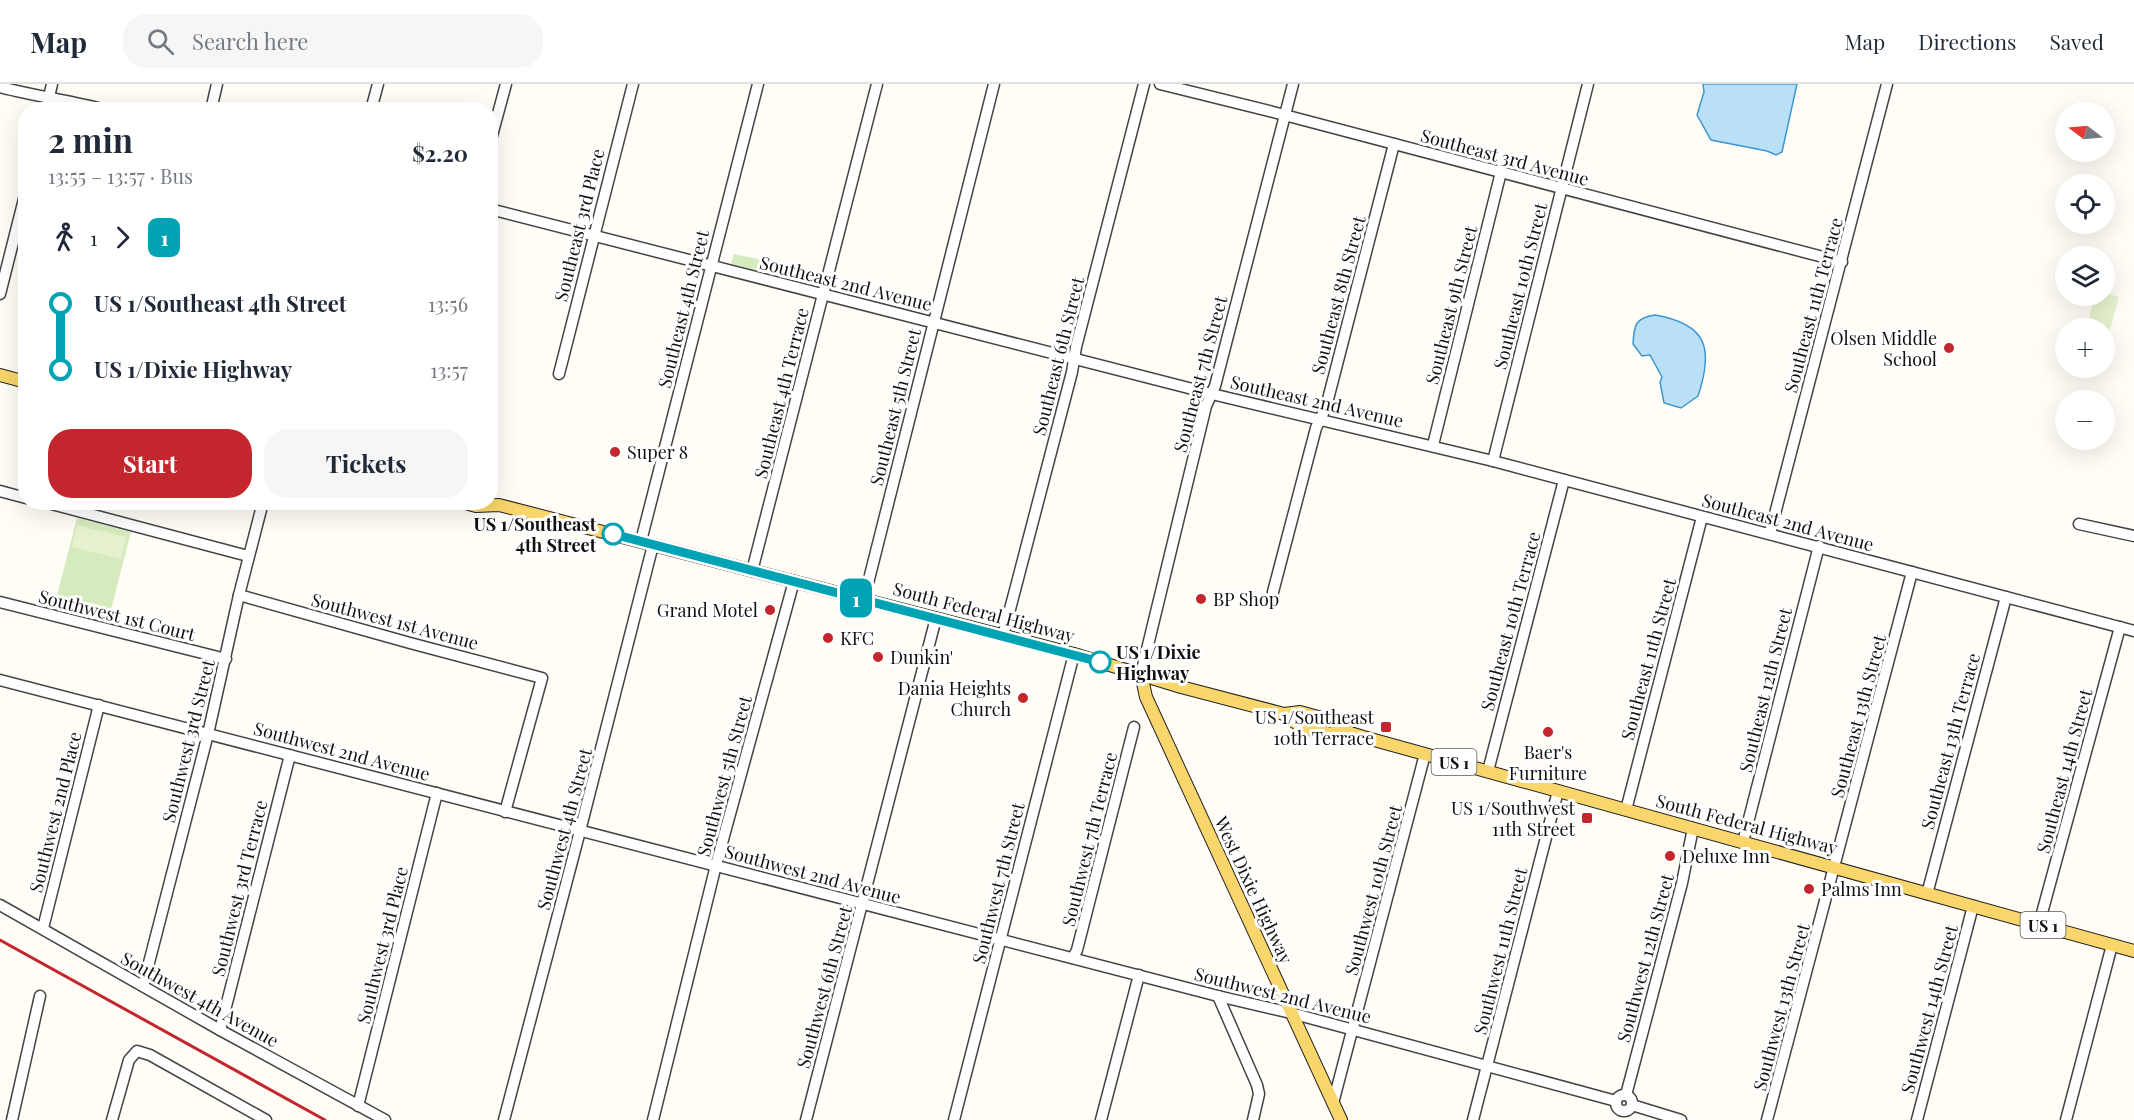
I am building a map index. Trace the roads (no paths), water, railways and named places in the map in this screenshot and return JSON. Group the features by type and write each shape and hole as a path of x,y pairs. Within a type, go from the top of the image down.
{"main road":[{"path":"0,375 18,380"},
{"name":"South Federal Highway","path":"498,503 1074,654 1284,714 1297,726 1331,735 1350,733 2134,951"},
{"name":"West Dixie Highway","path":"1141,674 1146,697 1341,1120"}],"street":[{"path":"48,102 52,84"},
{"path":"213,102 217,84"},
{"path":"373,102 378,84"},
{"path":"498,114 506,84"},
{"name":"Southeast 3rd Place","path":"559,374 633,84"},
{"name":"Southeast 4th Street","path":"647,543 711,266 758,84"},
{"name":"Southeast 4th Terrace","path":"752,571 877,84"},
{"name":"Southeast 5th Street","path":"864,599 994,84"},
{"name":"Southeast 6th Street","path":"1003,636 1144,84"},
{"name":"Southeast 3rd Avenue","path":"1160,84 1842,262"},
{"name":"Southeast 7th Street","path":"1141,674 1206,406 1212,394 1293,84"},
{"name":"Southeast 10th Street","path":"1493,461 1588,84"},
{"name":"Southeast 11th Terrace","path":"1770,533 1887,84"},
{"path":"0,87 76,102"},
{"name":"Southeast 8th Street","path":"1273,592 1316,428 1326,407 1394,144"},
{"name":"Southeast 9th Street","path":"1433,445 1501,172"},
{"name":"Southeast 2nd Avenue","path":"498,211 1212,394 1433,445 2134,631"},
{"path":"0,294 3,267 18,217"},
{"name":"Southeast 10th Terrace","path":"1488,771 1564,480"},
{"path":"0,491 18,496"},
{"path":"74,510 249,556"},
{"name":"Southwest 3rd Street","path":"142,986 208,734 261,510"},
{"name":"Southeast 11th Street","path":"1626,810 1702,517"},
{"path":"2079,524 2134,536"},
{"name":"Southwest 4th Street","path":"504,1120 580,831 647,543"},
{"name":"Southeast 12th Street","path":"1743,842 1819,546"},
{"name":"Southeast 13th Street","path":"1835,867 1912,572"},
{"name":"Southwest 5th Street","path":"652,1120 716,865 794,581"},
{"name":"Southwest 1st Avenue","path":"239,595 542,678 505,812"},
{"name":"Southeast 13th Terrace","path":"1927,894 2006,597"},
{"name":"Southwest 1st Court","path":"0,602 226,659"},
{"name":"Southwest 6th Street","path":"806,1120 936,618"},
{"name":"Southeast 14th Street","path":"2039,924 2120,627"},
{"name":"Southwest 7th Street","path":"954,1120 1074,654"},
{"name":"Southwest 2nd Avenue","path":"0,680 1291,1013 1623,1106 1681,1120"},
{"name":"Southwest 2nd Place","path":"43,928 99,705"},
{"name":"Southwest 7th Terrace","path":"1073,958 1077,950 1134,728"},
{"name":"Southwest 10th Street","path":"1333,1103 1425,754"},
{"name":"Southwest 3rd Terrace","path":"219,1030 290,755"},
{"name":"Southwest 11th Street","path":"1473,1120 1558,791"},
{"name":"Southwest 3rd Place","path":"358,1106 437,793"},
{"name":"Southwest 12th Street","path":"1623,1106 1682,883 1693,828"},
{"name":"Southwest 13th Street","path":"1767,1120 1835,867"},
{"name":"Southwest 4th Avenue","path":"0,905 219,1030 385,1120"},
{"name":"Southwest 14th Street","path":"1917,1120 1973,906"},
{"path":"2066,1120 2112,945"},
{"path":"1101,1120 1139,975"},
{"path":"12,1120 40,996"},
{"path":"1218,996 1257,1085 1259,1094 1254,1120"},
{"path":"112,1120 129,1060 137,1051 150,1055 266,1120"}],"water":[{"path":"1703,84 1797,84 1782,152 1776,155 1767,151 1711,140 1697,115 1704,92"},
{"path":"1655,315 1686,325 1696,332 1702,341 1705,364 1698,396 1681,408 1664,403 1660,382 1662,377 1650,355 1642,356 1633,344 1635,327 1640,320"}],"railway":[{"path":"0,940 325,1120"}],"place":[{"name":"Olsen Middle School","path":"1949,348"},
{"name":"Super 8","path":"615,452"},
{"name":"US 1/Southeast 4th Street","path":"613,534"},
{"name":"BP Shop","path":"1201,599"},
{"name":"Grand Motel","path":"770,610"},
{"name":"KFC","path":"828,638"},
{"name":"Dunkin'","path":"878,657"},
{"name":"US 1/Dixie Highway","path":"1100,662"},
{"name":"Dania Heights Church","path":"1023,698"},
{"name":"US 1/Southeast 10th Terrace","path":"1386,727"},
{"name":"Baer's Furniture","path":"1548,732"},
{"name":"US 1/Southwest 11th Street","path":"1587,818"},
{"name":"Deluxe Inn","path":"1670,856"},
{"name":"Palms Inn","path":"1809,889"}]}
